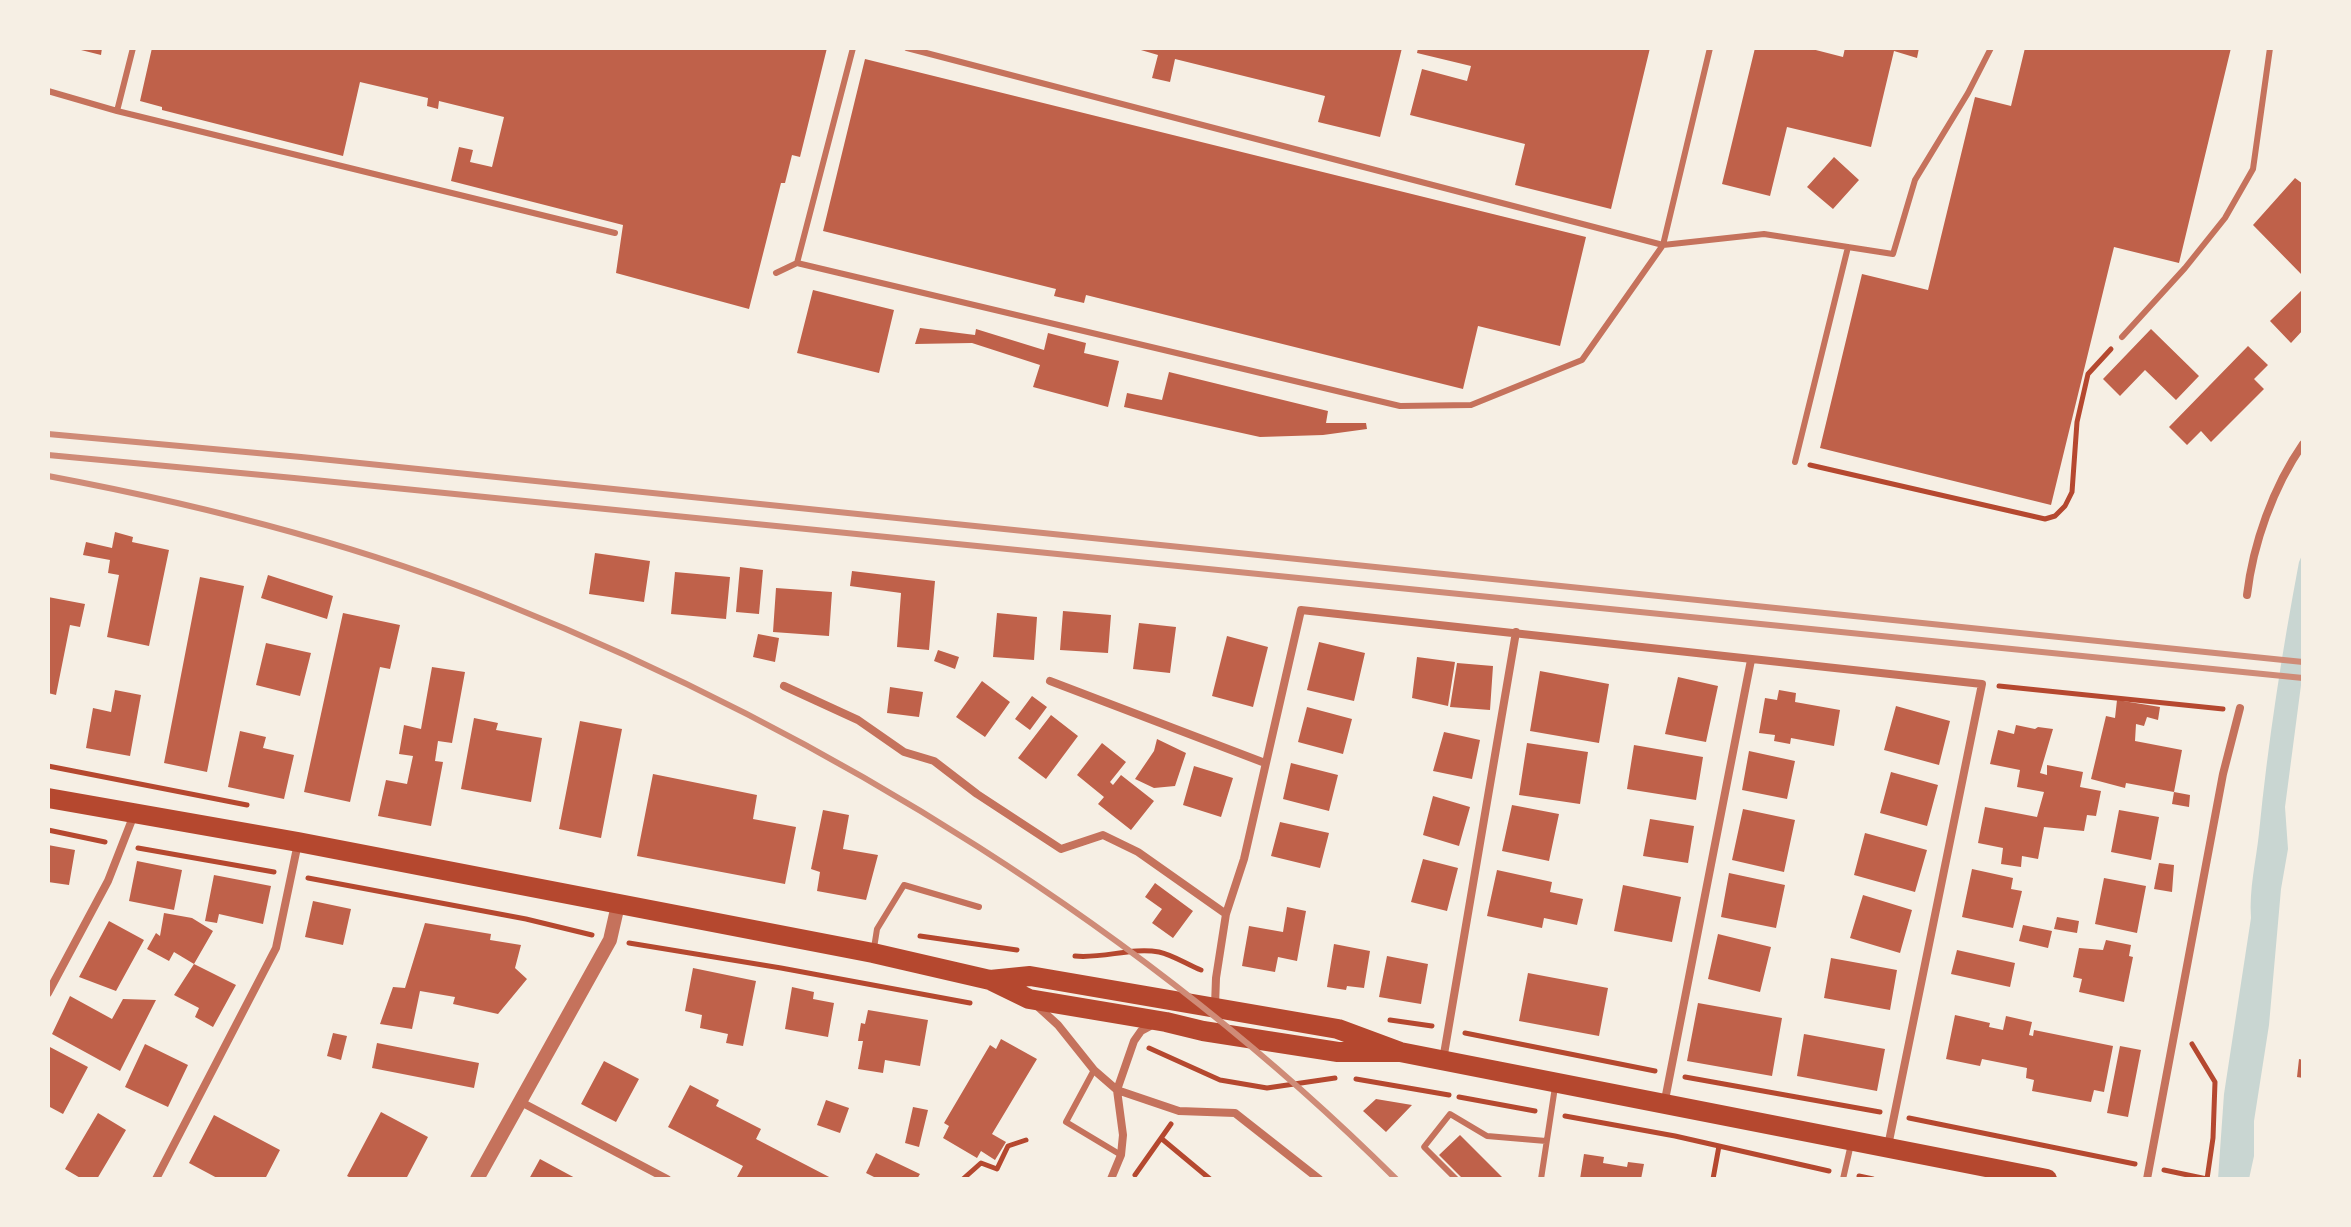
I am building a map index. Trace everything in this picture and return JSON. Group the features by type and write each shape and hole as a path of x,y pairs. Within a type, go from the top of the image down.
{"main road":[{"path":"48,798 298,842 873,953 990,980 1029,999 1338,1052 1400,1052"},
{"path":"990,980 1030,976 1338,1029 1400,1052 2047,1179"}],"street":[{"path":"2247,595 2251,565 2276,492 2303,444"},
{"path":"1215,1008 1216,978 1226,914 1244,859 1301,610 1982,684 1887,1147"},
{"path":"1443,1061 1516,632"},
{"path":"1664,1106 1751,660"},
{"path":"1050,681 1265,763"},
{"path":"784,686 858,720 904,752 934,761 977,794 1061,849 1103,835 1138,852 1226,914"},
{"path":"2147,1179 2223,774 2240,708"},
{"path":"48,993 108,881 135,812"},
{"path":"156,1179 276,948 298,842"},
{"path":"477,1179 610,940 618,905"},
{"path":"1029,999 1058,1025 1094,1070 1117,1090 1179,1111 1235,1113 1319,1179"},
{"path":"1111,1179 1121,1155 1123,1135 1117,1090 1134,1041 1141,1031 1152,1024 1166,1022"},
{"path":"519,1101 667,1179"}],"lane":[{"path":"117,111 133,48"},
{"path":"797,263 853,48"},
{"path":"907,48 1663,245 1764,234 1893,254 1915,180 1968,93 1991,48"},
{"path":"776,273 797,263 1400,406 1471,405 1582,360 1663,245 1710,48"},
{"path":"2122,337 2185,268 2225,218 2253,169 2270,48"},
{"path":"48,91 117,111 615,233"},
{"path":"1795,462 1848,247"},
{"path":"873,953 877,929 904,885 979,907"},
{"path":"1094,1070 1066,1122 1121,1155"},
{"path":"1541,1179 1556,1084"},
{"path":"1456,1179 1424,1147 1450,1114 1487,1136 1546,1141"},
{"path":"1843,1179 1852,1141"}],"path":[{"path":"1795,462 2045,519 2055,516 2072,492 2077,422 2088,374 2122,337"},
{"path":"1982,684 2224,708"},
{"path":"48,830 526,919 610,940 781,968"},
{"path":"2166,1171 2207,1179 2213,1138 2215,1082 2178,1021"},
{"path":"1132,1179 1179,1111"},
{"path":"1162,1139 1210,1179"},
{"path":"963,1179 981,1163 997,1169 1008,1146 1026,1140"},
{"path":"1713,1179 1719,1146"}],"shaded area":[{"path":"2303,553 2303,670 2285,807 2288,849 2281,889 2269,1025 2254,1121 2254,1156 2249,1179 2218,1179 2224,1094 2251,918 2252,886 2271,731"}],"building":[{"path":"73,48 102,48 101,55"},
{"path":"152,48 827,48 800,157 792,155 785,183 781,183 749,309 616,273 623,225 451,181 459,147 473,150 470,162 492,167 504,117 439,101 438,109 427,106 428,98 360,82 343,156 162,110 162,107 140,101"},
{"path":"1134,48 1402,48 1380,137 1318,122 1325,96 1175,59 1170,82 1152,78 1158,55"},
{"path":"1418,48 1650,48 1611,209 1515,185 1525,144 1410,115 1422,69 1467,81 1471,66 1417,53"},
{"path":"1755,48 1808,48 1843,57 1845,48 1919,48 1917,58 1894,51 1871,147 1787,127 1770,196 1722,184"},
{"path":"2025,48 2231,48 2179,263 2114,247 2051,505 1820,448 1862,274 1928,290 1975,97 2011,106"},
{"path":"865,59 1586,237 1560,346 1478,326 1463,389 1086,295 1084,303 1054,296 1056,289 823,231"},
{"path":"1834,157 1859,180 1833,209 1807,187"},
{"path":"2295,178 2303,184 2303,276 2253,225"},
{"path":"2303,289 2303,330 2291,343 2270,321"},
{"path":"813,290 894,310 879,373 797,353"},
{"path":"920,328 975,335 976,329 1044,350 1048,333 1086,343 1084,353 1119,361 1108,407 1033,387 1040,365 972,343 915,344"},
{"path":"2151,329 2199,376 2176,400 2145,370 2120,396 2103,379"},
{"path":"2248,346 2268,365 2254,379 2264,389 2211,442 2201,431 2187,445 2169,427"},
{"path":"1169,372 1328,411 1326,423 1366,423 1367,429 1323,435 1260,437 1124,407 1127,393 1162,400"},
{"path":"115,532 133,537 132,542 169,550 149,646 107,637 119,575 108,573 110,560 83,555 86,542 112,548"},
{"path":"595,553 650,561 644,602 589,594"},
{"path":"740,567 763,570 759,614 736,612"},
{"path":"852,571 935,581 929,650 897,647 901,593 850,586"},
{"path":"675,572 730,577 726,619 671,614"},
{"path":"268,575 333,596 327,619 261,598"},
{"path":"200,577 244,586 207,772 164,763"},
{"path":"776,588 832,592 829,636 773,632"},
{"path":"48,597 85,604 80,627 70,625 56,695 48,693"},
{"path":"1063,611 1111,615 1108,653 1060,650"},
{"path":"343,613 400,625 390,669 380,667 350,802 304,792"},
{"path":"997,613 1037,617 1034,660 993,657"},
{"path":"1139,623 1176,627 1170,673 1133,669"},
{"path":"758,634 779,638 775,662 753,657"},
{"path":"1227,636 1268,647 1253,707 1212,696"},
{"path":"1319,642 1365,653 1354,701 1307,690"},
{"path":"266,643 311,653 300,696 256,685"},
{"path":"938,650 959,657 955,669 934,661"},
{"path":"1417,657 1455,662 1448,706 1412,698"},
{"path":"1457,663 1493,666 1490,710 1450,707"},
{"path":"432,667 465,672 452,743 438,741 435,761 443,762 431,826 378,816 386,780 407,784 413,756 399,754 404,725 421,729"},
{"path":"1540,671 1609,684 1599,743 1530,731"},
{"path":"1678,677 1718,686 1706,742 1665,734"},
{"path":"982,681 1010,702 985,737 956,717"},
{"path":"890,687 923,692 919,717 887,713"},
{"path":"115,690 141,695 130,756 86,748 93,708 111,712"},
{"path":"1779,690 1796,693 1795,702 1840,710 1834,746 1791,738 1790,744 1774,741 1775,735 1759,733 1765,698 1777,700"},
{"path":"1032,696 1047,707 1030,730 1015,719"},
{"path":"2117,700 2160,707 2158,720 2147,717 2144,726 2136,724 2135,741 2182,750 2174,792 2126,783 2125,788 2091,779 2106,716 2115,718"},
{"path":"1896,706 1950,721 1939,765 1884,750"},
{"path":"1307,707 1352,719 1343,754 1298,742"},
{"path":"1051,715 1078,736 1046,779 1018,758"},
{"path":"474,718 498,723 496,730 542,738 531,802 461,789"},
{"path":"580,721 622,729 601,838 559,829"},
{"path":"2016,725 2053,729 2040,773 2047,775 2047,765 2083,772 2080,787 2101,791 2096,816 2087,815 2084,831 2044,827 2038,859 2022,856 2021,867 2001,864 2003,848 1978,843 1985,807 2037,817 2044,792 2017,787 2020,770 1990,764 1998,730 2014,734"},
{"path":"240,731 266,737 263,748 294,755 284,799 228,787"},
{"path":"1444,732 1480,740 1472,779 1433,771"},
{"path":"1157,739 1186,753 1175,786 1154,788 1135,779 1154,751"},
{"path":"1102,743 1126,762 1110,782 1113,785 1121,775 1154,801 1131,830 1098,804 1104,797 1077,775"},
{"path":"1527,743 1588,752 1580,804 1519,795"},
{"path":"1634,745 1703,757 1696,800 1627,789"},
{"path":"1749,751 1795,761 1787,799 1742,790"},
{"path":"1291,763 1338,775 1329,811 1283,799"},
{"path":"1194,766 1233,778 1221,817 1183,805"},
{"path":"1891,772 1938,785 1927,826 1880,813"},
{"path":"653,774 757,795 753,819 796,827 785,884 637,856"},
{"path":"2174,792 2190,795 2189,807 2172,804"},
{"path":"1433,796 1470,807 1459,846 1423,835"},
{"path":"1512,805 1559,814 1549,861 1502,851"},
{"path":"1743,809 1795,820 1784,872 1732,860"},
{"path":"823,810 849,815 843,849 878,855 866,900 817,891 820,872 811,869"},
{"path":"2119,810 2159,817 2151,860 2111,852"},
{"path":"1650,819 1694,826 1688,863 1643,856"},
{"path":"1280,822 1329,833 1320,868 1271,856"},
{"path":"1865,833 1927,850 1915,892 1854,875"},
{"path":"48,845 75,850 69,885 48,882"},
{"path":"1423,859 1458,868 1447,911 1411,902"},
{"path":"137,861 182,870 174,910 129,901"},
{"path":"2159,863 2174,865 2172,892 2154,889"},
{"path":"1972,869 2013,878 2011,889 2022,891 2013,928 1962,917"},
{"path":"1497,870 1552,882 1550,892 1583,899 1577,925 1544,918 1542,928 1487,916"},
{"path":"1729,873 1785,885 1776,928 1721,917"},
{"path":"214,875 271,886 263,924 219,914 217,923 205,921"},
{"path":"2104,878 2146,886 2137,933 2095,924"},
{"path":"1155,883 1193,911 1173,938 1152,923 1162,909 1145,897"},
{"path":"1623,885 1681,897 1672,942 1614,931"},
{"path":"1863,895 1912,910 1900,953 1850,938"},
{"path":"313,901 351,909 343,945 305,937"},
{"path":"1287,907 1306,911 1297,961 1278,957 1275,972 1242,966 1249,926 1283,932"},
{"path":"164,913 192,918 213,931 194,964 174,952 169,961 147,949 156,933 160,936"},
{"path":"2057,917 2079,921 2077,933 2054,929"},
{"path":"109,921 144,940 116,991 79,977"},
{"path":"425,923 491,934 490,940 521,945 515,968 527,979 498,1014 453,1004 455,997 420,991 412,1029 380,1024 393,987 405,988"},
{"path":"2023,925 2052,931 2048,948 2019,941"},
{"path":"1718,934 1771,947 1760,992 1708,979"},
{"path":"2106,940 2131,945 2129,956 2133,957 2124,1002 2079,992 2082,979 2073,977 2079,948 2103,950"},
{"path":"1334,944 1370,951 1364,988 1347,986 1346,990 1327,987"},
{"path":"1957,950 2015,963 2010,987 1951,974"},
{"path":"1387,956 1428,964 1421,1004 1379,997"},
{"path":"1831,958 1897,970 1890,1010 1824,998"},
{"path":"194,964 236,985 213,1027 195,1017 199,1008 174,995"},
{"path":"693,968 756,981 743,1046 726,1043 728,1034 700,1028 702,1015 685,1011"},
{"path":"1528,973 1608,988 1599,1036 1519,1021"},
{"path":"792,987 814,992 813,999 834,1003 828,1037 785,1029"},
{"path":"70,996 112,1019 123,999 156,1000 120,1071 52,1034"},
{"path":"1698,1003 1782,1018 1772,1076 1687,1061"},
{"path":"868,1010 928,1020 920,1066 885,1060 883,1073 858,1069 863,1041 858,1041 861,1023 865,1024"},
{"path":"1955,1015 1990,1023 1989,1027 2003,1030 2006,1016 2032,1022 2029,1035 2033,1036 2034,1030 2113,1046 2104,1092 2094,1090 2091,1102 2032,1091 2034,1080 2026,1078 2027,1068 1982,1059 1980,1066 1946,1059"},
{"path":"333,1033 347,1036 341,1060 327,1056"},
{"path":"1804,1034 1885,1049 1877,1091 1797,1076"},
{"path":"1001,1039 1037,1059 992,1134 1006,1142 995,1160 981,1151 977,1158 943,1138 949,1126 944,1123 990,1045 996,1049"},
{"path":"377,1043 479,1063 474,1088 372,1068"},
{"path":"145,1044 188,1065 168,1107 125,1087"},
{"path":"48,1046 88,1067 63,1114 48,1106"},
{"path":"2120,1046 2141,1050 2128,1117 2107,1113"},
{"path":"2299,1059 2303,1060 2303,1078 2297,1077"},
{"path":"604,1061 639,1079 616,1122 581,1104"},
{"path":"690,1085 719,1100 716,1106 761,1129 756,1139 833,1179 737,1177 743,1166 668,1127"},
{"path":"1376,1099 1412,1105 1386,1132 1363,1111"},
{"path":"826,1100 849,1108 840,1133 817,1125"},
{"path":"913,1107 928,1110 919,1147 905,1143"},
{"path":"381,1112 428,1137 406,1179 353,1179 347,1176"},
{"path":"98,1113 126,1130 97,1179 82,1179 65,1169"},
{"path":"214,1115 280,1150 265,1179 219,1179 189,1163"},
{"path":"1460,1135 1504,1179 1463,1179 1439,1155"},
{"path":"876,1153 920,1174 917,1179 878,1179 866,1173"},
{"path":"1584,1154 1604,1157 1603,1163 1627,1167 1628,1162 1644,1164 1641,1179 1580,1179"},
{"path":"540,1159 577,1179 529,1179"}],"railway":[{"path":"48,434 301,457 2303,662"},
{"path":"48,455 2303,678"},
{"path":"48,476 221,513 392,562 503,603 624,655 745,713 863,777 978,847 1090,922 1197,1003 1299,1088 1396,1179"}]}
